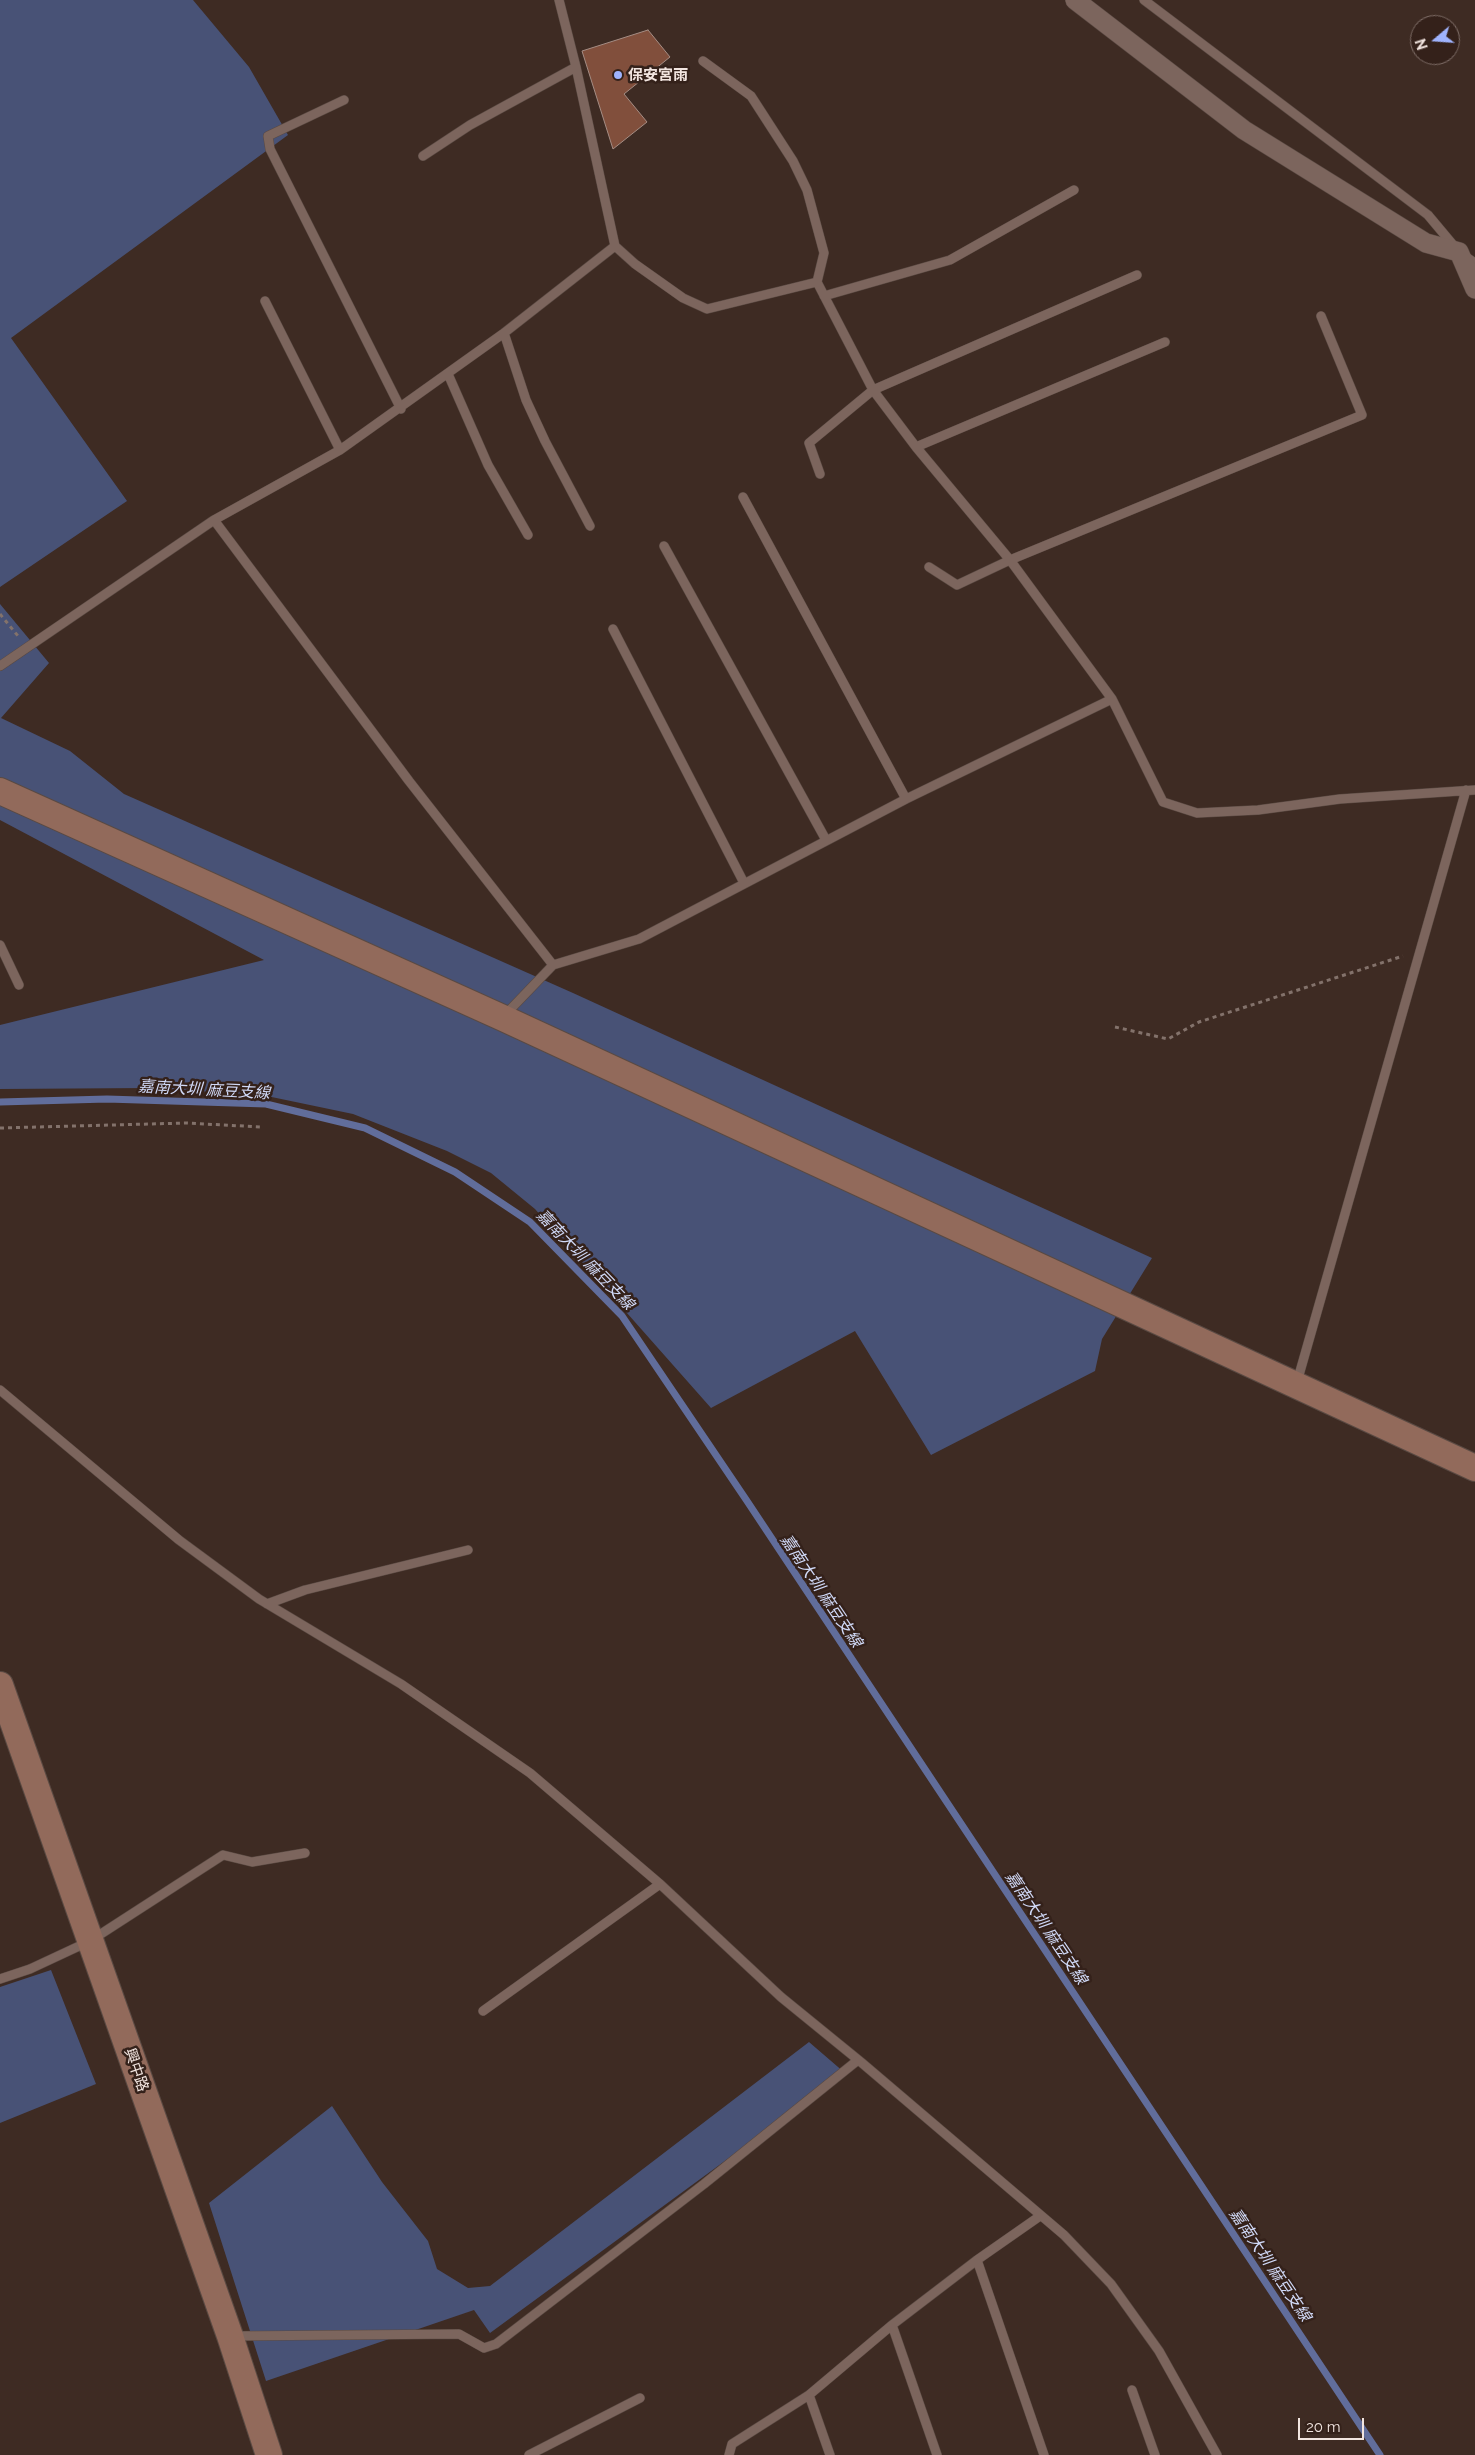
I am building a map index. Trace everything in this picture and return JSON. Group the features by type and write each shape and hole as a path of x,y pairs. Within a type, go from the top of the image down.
{"street":[{"path":"1075,0 1244,130 1426,243 1459,252 1475,289"},
{"path":"2,796 502,1018 1475,1468"},
{"name":"興中路","path":"0,1686 230,2336 269,2455"}],"lane":[{"path":"559,0 616,246 634,264 683,298 707,309 817,282"},
{"path":"1144,0 1428,215 1459,252 1475,263"},
{"path":"703,61 751,96 793,161 807,190 824,253 817,282 873,390 916,447 1010,560 1112,699 1163,802 1197,813 1258,810 1340,799 1470,790 1418,952 1296,1384"},
{"path":"424,156 470,125 576,67"},
{"path":"344,100 268,136 270,149 401,408"},
{"path":"824,296 950,260 1074,190"},
{"path":"0,666 214,520 340,450 504,333 616,246"},
{"path":"820,474 809,443 873,390 1138,275"},
{"path":"266,301 340,450"},
{"path":"929,567 957,585 1010,560 1362,415 1320,316"},
{"path":"504,333 526,400 545,441 590,526"},
{"path":"916,447 1165,342"},
{"path":"448,374 466,420 488,465 528,535"},
{"path":"743,497 906,798"},
{"path":"214,520 409,781 553,965"},
{"path":"664,546 826,840"},
{"path":"613,629 744,883"},
{"path":"502,1018 553,965 639,939 906,798 1112,699"},
{"path":"0,945 19,985"},
{"path":"0,1390 179,1540 268,1604 401,1684 530,1773 660,1884 781,1997 858,2060 1064,2236 1111,2284 1159,2351 1215,2455"},
{"path":"268,1604 305,1590 468,1550"},
{"path":"0,1979 30,1969 90,1941 223,1855 252,1862 305,1853"},
{"path":"483,2011 660,1884"},
{"path":"230,2336 459,2334 484,2348 496,2344 704,2184 858,2060"},
{"path":"729,2455 732,2444 809,2395 892,2326 977,2260 1040,2216"},
{"path":"977,2260 1044,2455"},
{"path":"892,2326 937,2455"},
{"path":"1132,2390 1155,2455"},
{"path":"809,2395 830,2455"},
{"path":"529,2455 640,2398"}],"path":[{"path":"0,614 26,647"},
{"path":"1115,1027 1168,1039 1198,1022 1376,963 1418,952"},
{"path":"0,1128 186,1122 261,1127"}],"shaded area":[{"path":"0,0 193,0 249,67 288,135 11,338 127,501 0,587"},
{"path":"0,604 49,663 1,718 70,751 124,794 573,993 1152,1258 1102,1339 1095,1371 931,1455 855,1331 711,1408 535,1209 491,1173 447,1151 353,1114 262,1095 148,1088 0,1089 0,1025 264,960 0,820"},
{"path":"51,1970 96,2084 0,2123 0,1987"},
{"path":"809,2042 845,2073 490,2333 474,2310 266,2381 209,2203 332,2106 382,2182 428,2241 437,2269 468,2288 490,2286"}],"building":[{"name":"保安宮雨","path":"648,30 670,57 624,94 647,122 613,149 582,51"}],"waterway":[{"name":"嘉南大圳 麻豆支線","path":"0,1102 107,1099 266,1104 365,1128 455,1172 530,1222 622,1316 747,1501 1380,2455"}],"place":[{"name":"保安宮雨","path":"618,75"}]}
